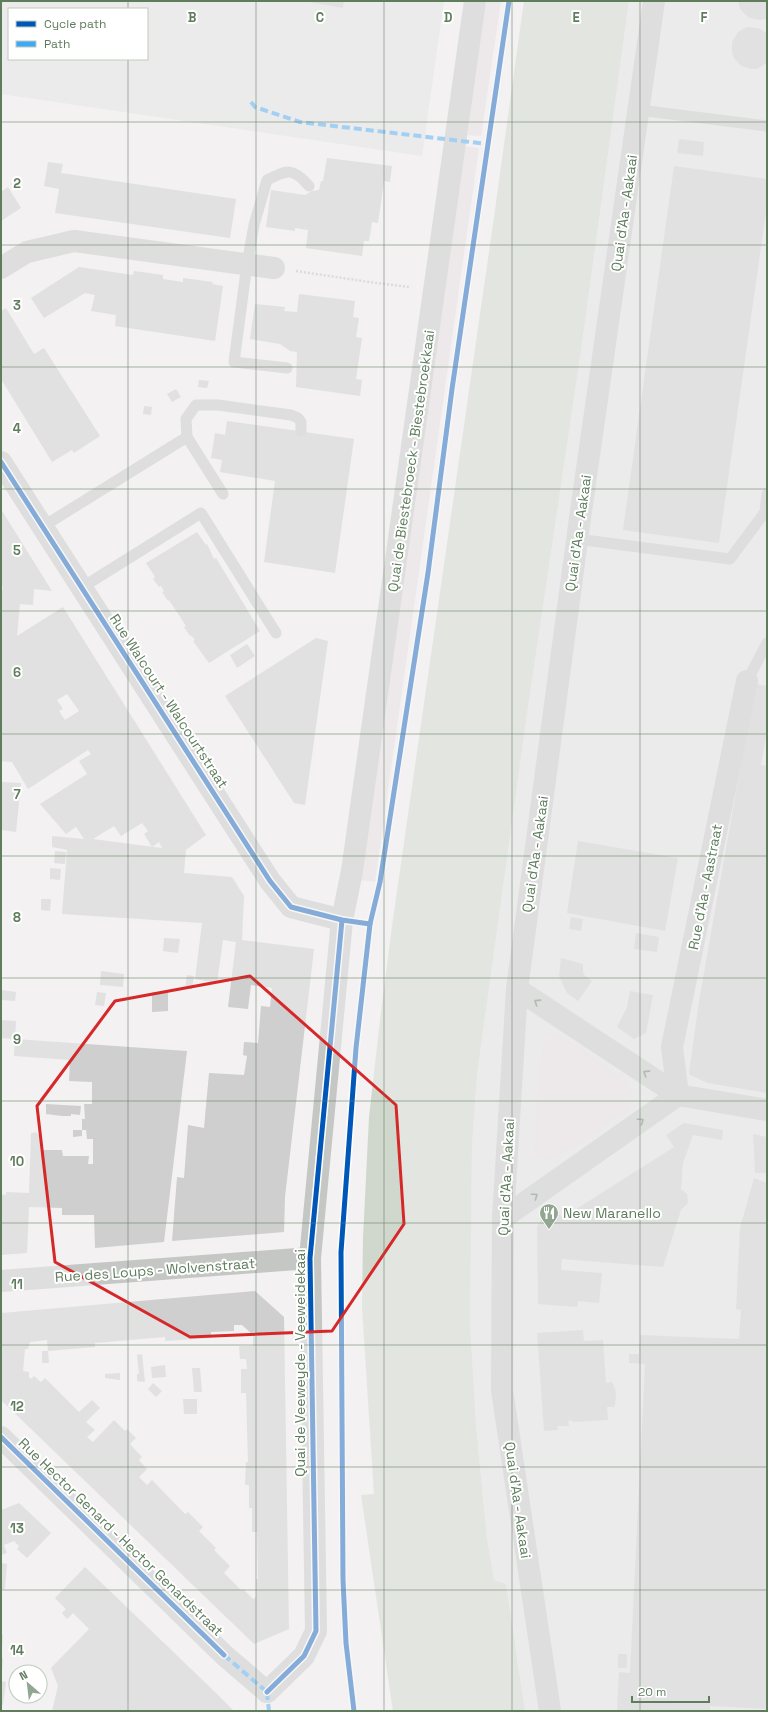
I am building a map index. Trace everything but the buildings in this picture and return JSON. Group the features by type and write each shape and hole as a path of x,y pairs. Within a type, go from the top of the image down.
{"street":[{"name":"Quai de Biestebroeck - Biestebroekkaai","path":"342,920 352,870 475,1"},
{"name":"Quai d'Aa - Aakaai","path":"550,1711 502,1390 503,1218 517,989 577,539 654,1"},
{"path":"1,268 27,252 74,241 274,268"},
{"name":"Rue Walcourt - Walcourtstraat","path":"1,463 270,882 291,907 342,920"},
{"name":"Rue d'Aa - Aastraat","path":"678,1094 672,1047 747,681"},
{"name":"Quai de Veeweyde - Veeweidekaai","path":"268,1702 304,1656 316,1631 310,1258 342,920"},
{"path":"517,989 678,1094 767,1110"},
{"path":"503,1218 678,1094"},
{"name":"Rue des Loups - Wolvenstraat","path":"1,1282 310,1258"},
{"name":"Rue Hector Genard - Hector Genardstraat","path":"1,1437 224,1655 268,1702"}],"lane":[{"path":"639,110 767,126"},
{"path":"286,368 234,362 247,264 254,225 267,180 283,172 293,172 300,176 309,186"},
{"path":"223,494 187,437 186,419 196,405 218,405 291,415 298,418 301,422 300,432"},
{"path":"42,527 187,437"},
{"path":"577,539 730,559 766,513 767,494"},
{"path":"82,588 201,513 276,633"},
{"path":"747,681 767,643"}],"path":[{"path":"274,268 405,286"}],"highlighted area":[{"path":"250,976 396,1105 404,1224 332,1331 190,1337 55,1262 37,1106 115,1001"}],"shaded area":[{"path":"1,1 444,1 422,156 1,94"},
{"path":"485,1 501,1 481,136 466,135"},
{"path":"524,1 629,1 581,351 527,714 477,1075 472,1145 470,1323 476,1425 487,1538 494,1580 506,1584 525,1711 393,1711 361,1495 374,1494 362,1307 363,1238 369,1117 393,919"},
{"path":"629,1 767,1 767,1711 525,1711 506,1584 494,1580 487,1538 476,1425 470,1323 472,1145 477,1075 527,714 581,351"},
{"path":"464,146 479,148 375,882 359,880"},
{"path":"554,1035 569,1039 624,1080 631,1091 631,1103 627,1110 580,1143 551,1159 543,1159 536,1155 534,1150 542,1049 546,1040"}],"marked path":[{"path":"251,102 255,107 300,122 487,144"},
{"path":"224,1655 267,1692"},
{"path":"267,1692 269,1711"}],"cycle path":[{"path":"354,1711 346,1643 343,1580 341,1252 356,1048 370,924 380,882 428,573 452,389 509,1"},
{"path":"1,462 270,881 291,907 342,920 370,924"},
{"path":"267,1692 304,1656 316,1631 310,1258 342,920"},
{"path":"1,1437 224,1655"}],"place":[{"name":"New Maranello","path":"549,1230"}]}
